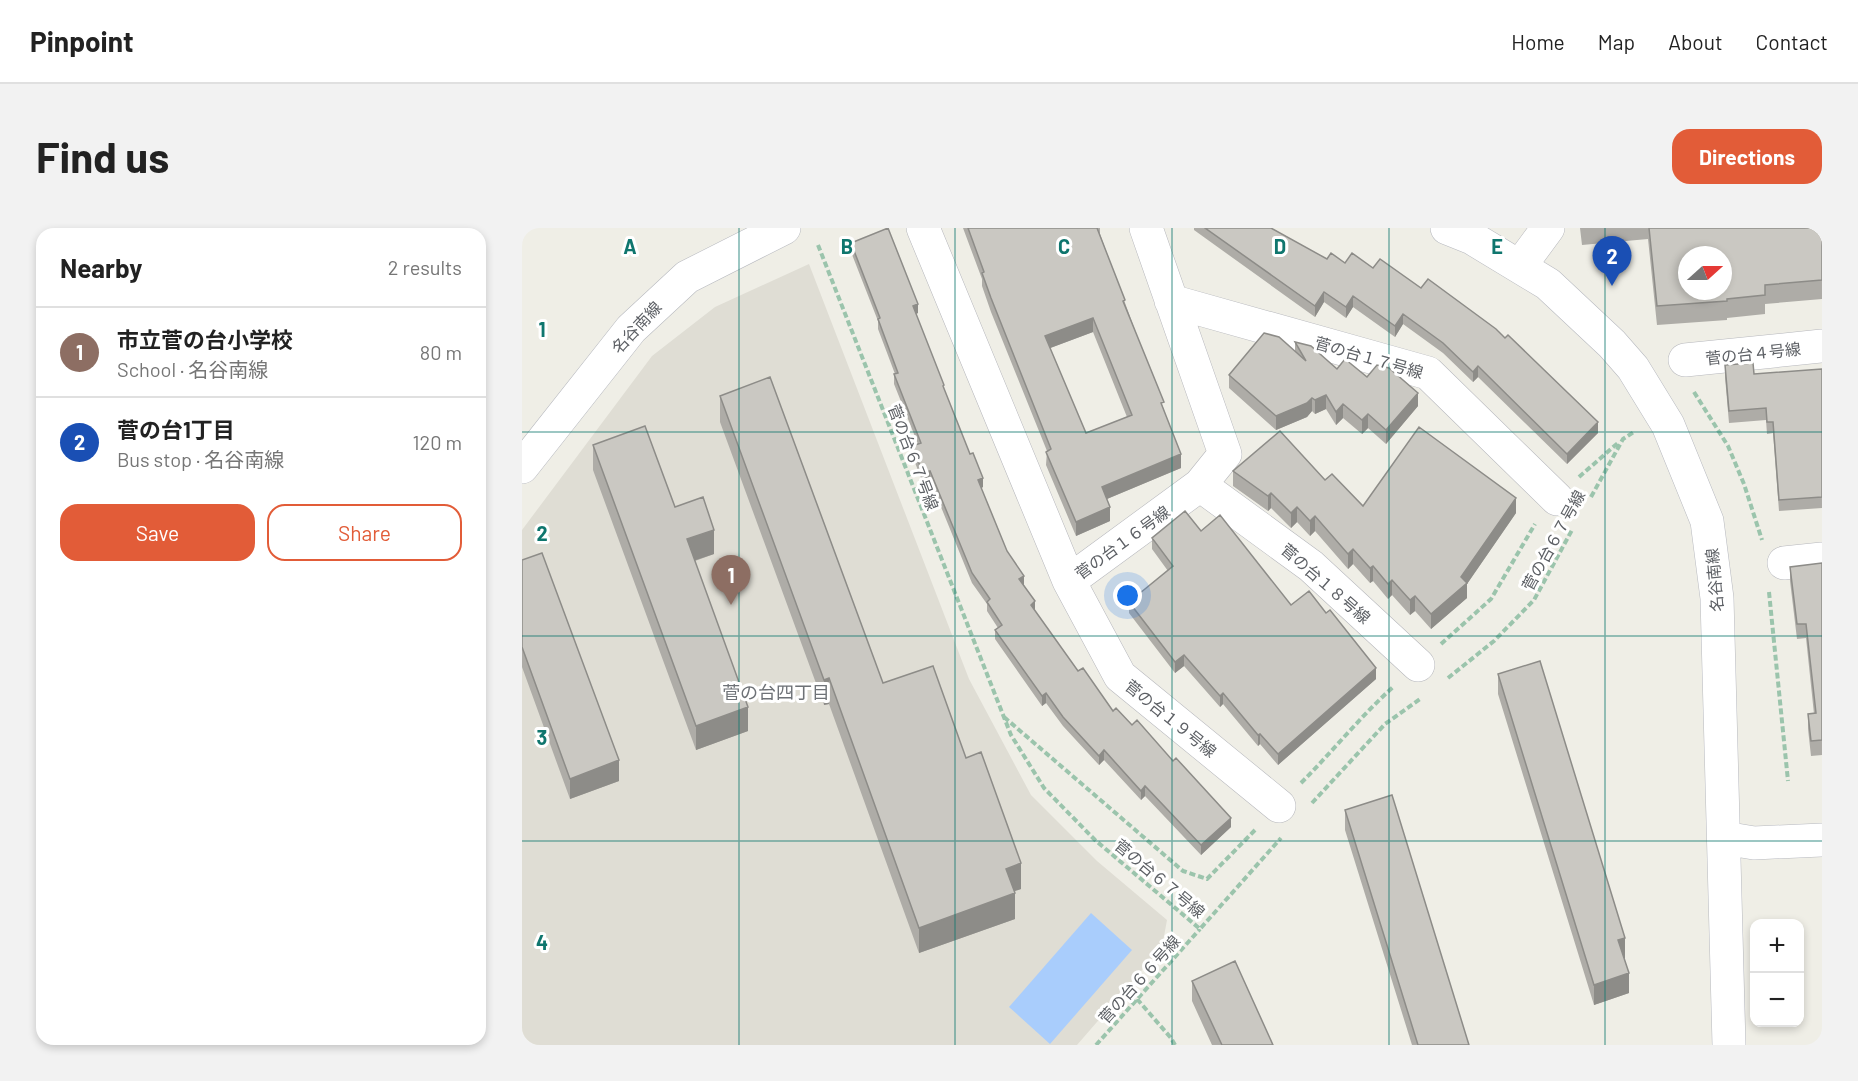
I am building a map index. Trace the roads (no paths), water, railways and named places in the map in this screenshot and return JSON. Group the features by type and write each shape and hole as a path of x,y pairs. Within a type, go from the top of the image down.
{"street":[{"name":"名谷南線","path":"522,467 631,329 687,277 784,228"},
{"name":"菅の台１６号線","path":"923,228 1069,581 1200,485 1226,454 1146,228"},
{"name":"名谷南線","path":"1447,228 1472,238 1548,284 1612,344 1633,368 1668,425 1707,521 1712,548 1739,840 1730,1045"},
{"path":"1520,266 1548,228"},
{"name":"菅の台１７号線","path":"1172,302 1428,373 1557,499"},
{"name":"菅の台４号線","path":"1685,360 1822,346"},
{"name":"菅の台１８号線","path":"1200,485 1311,566 1429,675"},
{"path":"1784,563 1822,559"},
{"name":"菅の台１９号線","path":"1069,581 1120,676 1280,822"},
{"path":"1739,840 1822,840"}],"water":[{"path":"1091,913 1132,950 1050,1044 1009,1007"}],"place":[{"name":"菅の台1丁目","path":"1612,286"},
{"name":"市立菅の台小学校","path":"731,605"}],"district":[{"name":"菅の台四丁目","path":"776,692"}]}
